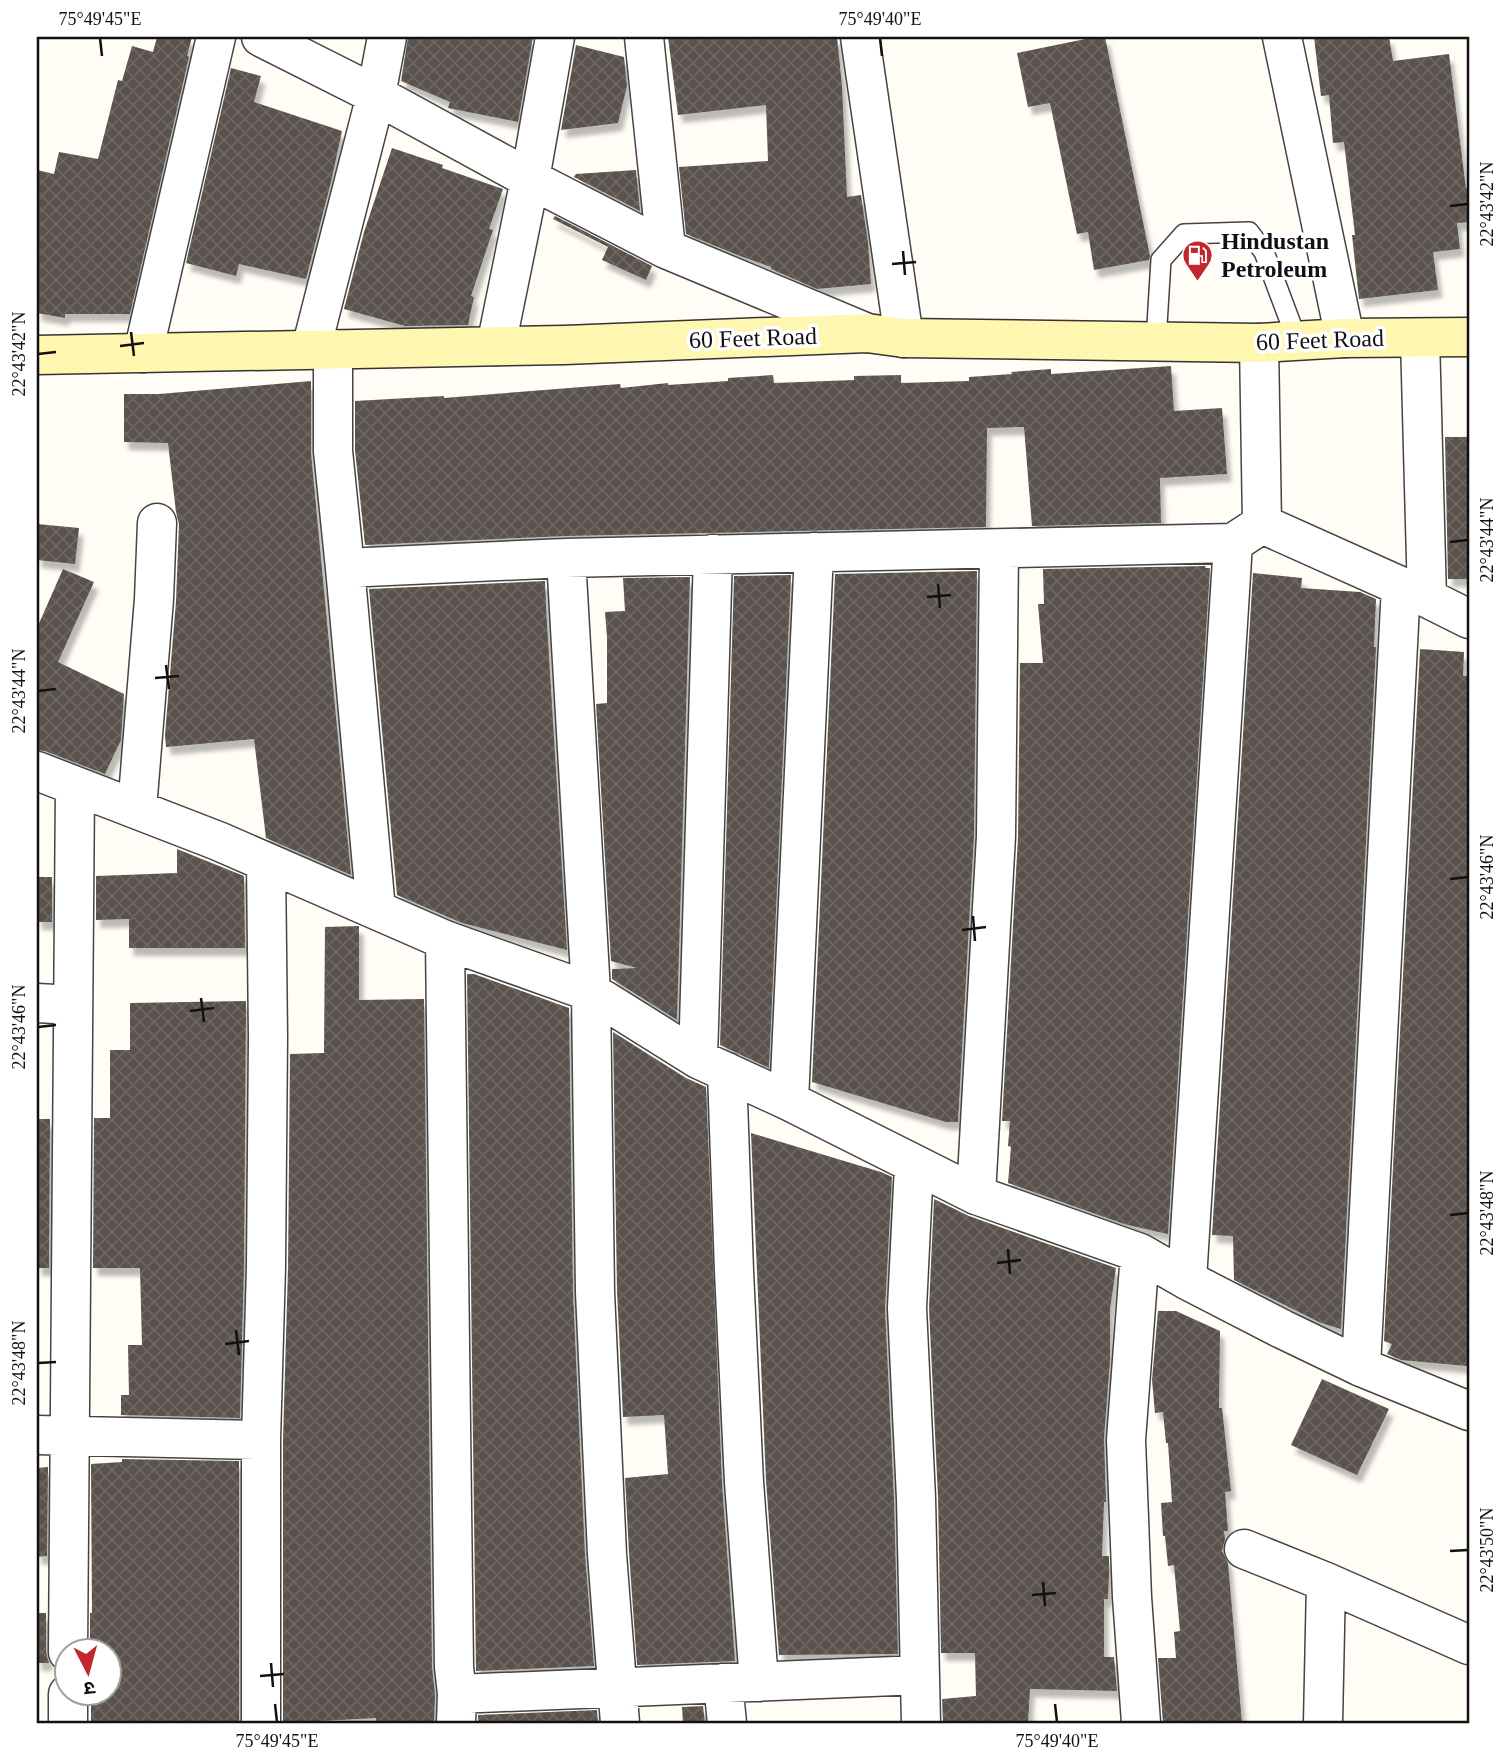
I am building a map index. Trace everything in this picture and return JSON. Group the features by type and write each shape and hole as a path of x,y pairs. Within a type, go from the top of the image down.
{"main road":[{"name":"60 Feet Road","path":"37,355 886,336 1259,342 1469,337"}],"street":[{"path":"143,353 216,37"},
{"path":"261,37 666,249 886,336 860,37"},
{"path":"376,910 322,349 387,37"},
{"path":"496,346 555,37"},
{"path":"644,37 666,249"},
{"path":"1282,37 1345,338"},
{"path":"1361,1367 1414,592 1420,338"},
{"path":"1186,1280 1247,533 1259,342"},
{"path":"137,809 153,613 157,523"},
{"path":"345,568 814,551 999,550 1247,533 1414,592 1469,619"},
{"path":"976,1195 996,836 999,550"},
{"path":"789,1101 814,551"},
{"path":"712,554 712,1065 742,1443 741,1683 727,1723"},
{"path":"566,558 591,992 596,1305 607,1554 619,1705"},
{"path":"37,771 266,862 445,940 591,992 712,1065 976,1195 1140,1253 1186,1280 1361,1367 1469,1411"},
{"path":"67,1638 53,1435 55,1004 75,786"},
{"path":"261,1723 261,1440 268,1036 266,862"},
{"path":"445,940 456,1708 619,1705 741,1683 920,1675"},
{"path":"914,1165 907,1308 916,1498 920,1723"},
{"path":"1140,1253 1126,1440 1132,1597 1141,1723"},
{"path":"53,1435 261,1440"},
{"path":"1244,1549 1469,1645"},
{"path":"1323,1723 1326,1582"}],"lane":[{"path":"1156,341 1161,260 1184,234 1249,232 1264,252 1297,340"}],"building":[{"path":"157,37 192,37 130,314 65,314 65,318 37,313 37,170 54,174 59,152 98,159 118,80 122,81 132,46 153,52"},
{"path":"408,37 533,37 518,122 448,108 450,102 401,81"},
{"path":"668,37 837,37 847,197 861,195 871,284 817,289 771,267 686,234 679,167 768,161 766,105 678,115"},
{"path":"1105,37 1150,256 1149,260 1094,270 1088,232 1077,234 1050,103 1028,107 1017,53"},
{"path":"1314,37 1389,37 1393,61 1449,54 1466,189 1469,188 1469,222 1457,223 1460,249 1433,252 1438,290 1359,299 1352,235 1355,235 1344,142 1333,143 1329,95 1321,96"},
{"path":"576,45 624,57 627,86 618,123 561,130"},
{"path":"231,68 261,76 254,102 342,131 306,279 239,264 236,276 186,263"},
{"path":"392,148 503,189 489,229 493,230 471,296 474,297 468,325 405,326 344,309 364,232"},
{"path":"636,170 640,211 574,177 576,174"},
{"path":"555,216 652,266 646,280 602,260 608,247 553,219"},
{"path":"1171,366 1174,411 1222,408 1227,474 1160,478 1161,523 1032,526 1024,427 987,428 986,527 565,536 365,545 355,450 355,401 444,398 620,384 621,388 728,381 728,378 773,375 774,383 901,375 901,383 969,381 969,377 1051,369 1051,374"},
{"path":"311,381 311,453 351,875 266,838 254,739 166,747 179,524 168,443 124,442 124,394 159,394"},
{"path":"1445,437 1469,437 1469,579 1448,579"},
{"path":"37,524 79,528 75,564 37,560"},
{"path":"1206,566 1205,568 1210,568 1168,1234 1124,1224 1008,1183 1010,1121 1002,1121 1018,837 1020,663 1043,663 1038,604 1044,604 1043,569"},
{"path":"63,569 94,582 58,662 124,694 121,740 105,774 37,750 37,628"},
{"path":"977,571 974,835 958,1122 946,1122 812,1082 835,574"},
{"path":"1253,573 1302,578 1301,588 1360,592 1376,599 1376,647 1341,1329 1321,1323 1234,1280 1233,1236 1212,1235"},
{"path":"791,575 769,1068 720,1045 734,576"},
{"path":"690,577 677,1020 612,979 612,969 637,968 611,961 596,704 607,703 605,612 625,611 623,578"},
{"path":"545,581 567,950 462,923 397,895 369,589"},
{"path":"1420,649 1464,652 1463,676 1469,676 1467,1366 1401,1360 1387,1354 1392,1344 1384,1341"},
{"path":"177,849 244,876 245,948 129,948 129,919 96,920 96,876 177,873"},
{"path":"37,877 52,877 52,922 37,922"},
{"path":"359,926 359,1000 424,999 434,1723 376,1723 376,1718 283,1723 283,1440 290,1054 324,1053 325,927"},
{"path":"467,974 474,974 569,1008 573,1293 585,1555 594,1666 476,1671"},
{"path":"246,1001 240,1418 121,1415 121,1395 129,1395 128,1345 142,1345 140,1268 93,1268 94,1118 110,1118 110,1050 130,1050 130,1003"},
{"path":"613,1032 686,1078 706,1087 722,1483 735,1661 637,1665 625,1478 668,1474 664,1415 623,1417 617,1291"},
{"path":"37,1119 50,1119 49,1268 37,1268"},
{"path":"751,1133 892,1177 885,1309 898,1654 779,1655 766,1481"},
{"path":"934,1199 969,1216 1116,1268 1110,1309 1110,1361 1104,1438 1106,1502 1102,1556 1109,1556 1108,1599 1104,1599 1104,1657 1114,1657 1117,1691 1030,1689 1028,1723 943,1723 942,1699 976,1696 975,1653 941,1653 938,1497 929,1308"},
{"path":"1158,1311 1176,1311 1220,1331 1219,1408 1222,1408 1231,1491 1225,1492 1228,1531 1224,1531 1222,1551 1228,1563 1242,1723 1163,1723 1158,1658 1176,1658 1174,1632 1180,1631 1174,1565 1168,1566 1163,1536 1161,1503 1172,1502 1168,1443 1163,1412 1155,1413 1152,1380"},
{"path":"1322,1379 1389,1409 1357,1475 1291,1445"},
{"path":"122,1459 239,1461 239,1723 91,1723 91,1708 122,1708 122,1638 90,1638 91,1464 122,1462"},
{"path":"48,1467 47,1556 37,1557 37,1468"},
{"path":"37,1613 46,1613 46,1652 49,1663 37,1663"},
{"path":"703,1706 705,1723 683,1723 682,1707"},
{"path":"597,1710 598,1723 478,1723 478,1715"}],"place":[{"name":"Hindustan Petroleum","path":"1198,282"}]}
